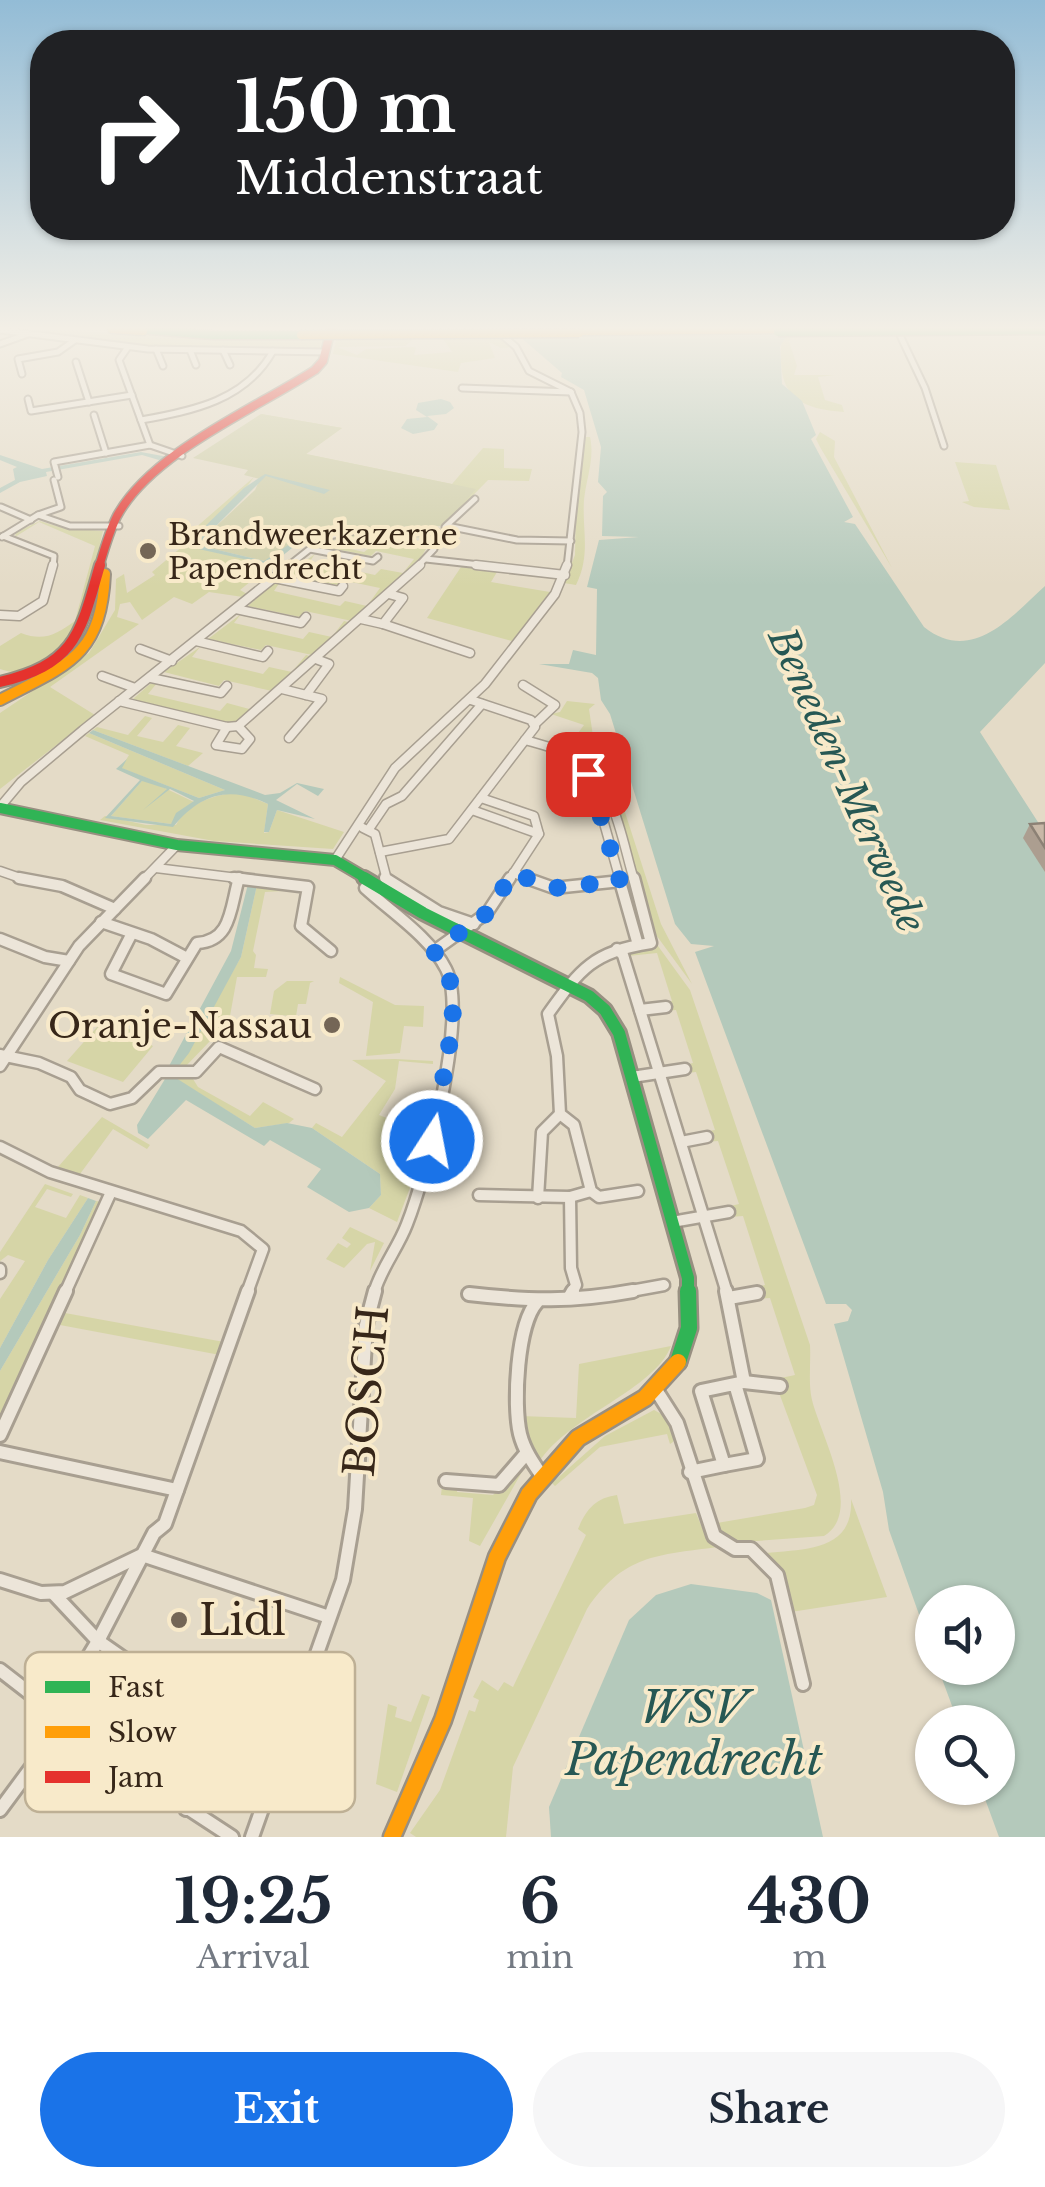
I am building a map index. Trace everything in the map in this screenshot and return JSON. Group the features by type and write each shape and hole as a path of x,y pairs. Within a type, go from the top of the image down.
{"street":[{"path":"94,415 106,453"},
{"path":"139,415 150,446"},
{"path":"141,420 165,415"},
{"path":"0,700 10,684 45,668 79,639 90,617 115,526 132,492 247,415"},
{"path":"334,860 396,768 470,700 565,575 582,432 580,415"},
{"path":"934,415 944,446"},
{"path":"1,537 61,507 55,471 106,453 150,446 182,456"},
{"path":"468,928 388,894 357,870 334,860 178,844 0,808 22,782 119,701 336,532 437,532 475,499"},
{"path":"1,508 70,526 115,526"},
{"path":"447,526 517,540 571,541"},
{"path":"119,701 227,727 238,726 426,559 434,549 437,532"},
{"path":"0,615 8,619 19,616 43,601 54,563 54,556 1,537"},
{"path":"310,549 373,562 378,556"},
{"path":"426,559 459,566 466,562 565,575"},
{"path":"274,578 339,591 343,586"},
{"path":"383,624 403,598 389,594"},
{"path":"236,609 301,623 306,617"},
{"path":"361,619 470,653"},
{"path":"196,641 263,657 268,651"},
{"path":"140,648 172,660"},
{"path":"306,695 330,664 316,659"},
{"path":"102,676 135,688"},
{"path":"150,678 220,693 226,686"},
{"path":"380,852 449,839 535,724 555,705 524,686"},
{"path":"282,689 322,698 290,738"},
{"path":"470,700 535,724"},
{"path":"369,829 386,804 402,796 482,704"},
{"path":"227,727 216,746 234,750 242,749 250,739 238,726"},
{"path":"525,740 582,758 588,764 607,794 651,932 651,943 593,956 548,1014 557,1056 560,1114 542,1132 538,1198"},
{"path":"588,764 638,945"},
{"path":"364,888 434,951 468,928 487,913 539,834 534,816 480,798"},
{"path":"472,810 539,834"},
{"path":"356,826 375,834 382,875 388,882 598,1003 613,1021 694,1302 690,1334 659,1395 591,1428 542,1476 506,1533 429,1762 392,1837"},
{"path":"178,844 101,922 69,961 2,1060 39,1063 72,1076 80,1090 110,1104 132,1098 151,1076 173,1071 196,1072 219,1047 243,1059 261,1062 314,1089"},
{"path":"156,868 308,887 301,926 331,951"},
{"path":"0,871 36,884 62,886 115,909"},
{"path":"513,873 554,888 620,881"},
{"path":"131,935 111,974 150,992 166,994 197,943 214,942 222,936 239,878"},
{"path":"101,922 131,935 151,938 188,958"},
{"path":"0,939 46,957 69,961"},
{"path":"617,950 660,1072 734,1314 730,1329 757,1459 690,1472"},
{"name":"BOSCH","path":"315,1652 343,1580 355,1509 366,1325 376,1282 407,1225 448,1061 453,1024 452,985 434,951"},
{"path":"640,1010 666,1007"},
{"path":"632,1077 686,1069"},
{"path":"560,1114 574,1125 590,1191 599,1197 638,1190"},
{"path":"681,1142 707,1137"},
{"path":"0,1147 50,1172 241,1232 263,1250 164,1524 142,1555 93,1652"},
{"path":"479,1195 570,1197 590,1191"},
{"path":"0,1435 111,1192"},
{"path":"569,1298 576,1286 571,1268 570,1197"},
{"path":"672,1222 730,1212"},
{"path":"469,1294 537,1302 569,1298 579,1301 664,1285"},
{"path":"729,1298 757,1293"},
{"path":"537,1302 529,1311 516,1411 525,1455 542,1476"},
{"path":"724,1465 701,1392 740,1383 780,1386"},
{"path":"659,1395 677,1423 714,1536 735,1550 751,1549 777,1574 803,1684"},
{"path":"0,1452 177,1490"},
{"path":"446,1480 499,1485 525,1455"},
{"path":"54,1594 128,1557 142,1555 329,1617"},
{"path":"0,1580 54,1594 98,1641 114,1652"},
{"path":"0,1670 25,1690"},
{"path":"0,1810 25,1772"},
{"path":"192,1812 244,1836"},
{"name":"BOSCH","path":"244,1836 253,1812"}],"green space":[{"path":"262,415 342,428 306,454 452,484 483,448 504,449 504,468 532,469 529,481 488,480 450,519 305,458"},
{"path":"265,415 342,428 306,454 476,489 443,526 319,528 265,561 196,545 255,490 260,479 244,475 248,470 193,458"},
{"path":"820,432 835,441 834,457 892,568 820,447 816,439"},
{"path":"584,437 590,437 591,453 584,500 585,553 576,585 564,583 575,555 576,494"},
{"path":"955,462 996,465 1010,510 962,502 969,501"},
{"path":"254,477 241,495 186,545 271,565 240,590 247,594 243,597 209,592 192,604 174,597 142,620 130,602 120,604 117,617 139,624 50,687 95,715 0,789 0,713 89,653 115,610 116,579 124,574 127,593 155,575 152,572 184,545 179,543 186,536"},
{"path":"40,521 63,528 103,531 95,568 78,620 58,650 33,668 6,671 0,669 0,646 21,633 50,635 75,621 95,546 39,522 15,537 16,532"},
{"path":"352,534 430,538 348,537 324,543"},
{"path":"378,542 430,542 419,561 352,621 305,611 300,617 248,606 280,582 274,591 340,606 345,601 367,606 380,588 286,575 315,554 310,561 375,575 381,569 403,573 414,559 376,551 371,556 324,547 324,543 364,552"},
{"path":"463,564 512,569 510,574 497,572 491,582 550,592 512,641 427,618"},
{"path":"241,614 234,623 303,639 309,632 332,637 344,621 351,623 312,655 208,639"},
{"path":"200,647 192,657 263,674 269,667 292,672 306,655 313,657 272,691 224,680 219,686 164,672"},
{"path":"157,683 148,694 220,711 227,703 253,710 238,722 228,723 132,700 150,684"},
{"path":"567,701 595,704 589,709 594,743 583,752 553,742 570,744 584,725 551,714 560,712"},
{"path":"145,716 152,718 137,736 163,742 178,725 190,728 176,746 203,753 188,766 93,730 97,727 128,735"},
{"path":"89,733 225,790 199,798 121,768 129,755 85,736"},
{"path":"613,775 661,924 692,984 651,928 606,779"},
{"path":"142,781 194,802 171,824 111,816"},
{"path":"239,792 268,804 264,833 269,832 277,810 344,832 333,849 214,841 100,820 105,816 146,825 176,825 203,801"},
{"path":"257,885 283,891 265,892 253,951 254,968 268,969 266,977 237,977 225,1044 213,1038 185,1067 178,1067 241,957"},
{"path":"658,946 690,990 810,1345 812,1400 840,1492 835,1525 824,1536 730,1543 711,1524 805,1508 814,1505 817,1495 778,1390 784,1389 781,1378 795,1375 770,1298 755,1299 752,1288 765,1285 743,1216 730,1217 726,1207 739,1204 718,1141 705,1142 703,1132 715,1130 696,1072 687,1073 684,1065 693,1063 676,1010 665,1011 662,1003 672,1001 657,953 628,956 624,951"},
{"path":"340,977 395,1005 424,1006 423,1027 404,1026 400,1053 366,1056 373,1002 339,983"},
{"path":"287,981 314,981 310,983 306,1004 298,1004 293,1035 287,1035 290,1016 270,1014 274,991"},
{"path":"105,1018 153,1046 123,1082 67,1061"},
{"path":"352,1060 433,1061 399,1061 395,1089 379,1115 405,1125 426,1127 416,1172 397,1222 369,1208 381,1195 380,1174 312,1128 316,1123 342,1137 386,1081"},
{"path":"176,1079 193,1079 198,1087 250,1116 263,1102 294,1119 255,1128"},
{"path":"102,1117 150,1145 147,1149 113,1129 80,1174 58,1167"},
{"path":"45,1184 73,1194 71,1197 47,1189 35,1207 66,1218 80,1195 88,1198 48,1260 0,1348 0,1299 25,1261 8,1255 0,1261 0,1252"},
{"path":"96,1201 102,1202 0,1418 0,1371"},
{"path":"350,1227 384,1243 370,1271 375,1242 367,1244 344,1268 326,1259 338,1243 347,1248 351,1244 342,1238"},
{"path":"65,1313 224,1342 220,1355 60,1325"},
{"path":"671,1346 648,1376 570,1430 536,1461 520,1416 576,1418 579,1364"},
{"path":"654,1410 667,1417 675,1436 673,1442 670,1444 667,1434 600,1447 555,1486 552,1483 605,1436"},
{"path":"520,1467 523,1470 480,1546 469,1541 473,1498 441,1495 442,1486 457,1487 457,1492 493,1495"},
{"path":"617,1495 624,1524 696,1513 703,1530 718,1547 643,1561 600,1591 587,1609 513,1767 506,1837 416,1837 410,1833 440,1790 469,1710 475,1712 479,1700 473,1697 482,1680 498,1691 504,1682 513,1687 586,1535 578,1529 584,1516 597,1502"},
{"path":"851,1499 887,1597 791,1612 783,1577 766,1553 811,1548 836,1538 850,1516"},
{"path":"422,1694 430,1697 397,1792 376,1784 388,1704 397,1707 395,1717 411,1722"}],"water":[{"path":"423,415 439,415 427,416 438,424 434,430 413,434 401,428 407,419 427,417"},
{"name":"Beneden-Merwede","path":"591,415 808,415 816,435 811,439 853,517 844,522 855,524 924,627 958,641 974,639 1004,623 1045,586 1045,663 980,732 1045,833 1045,1837 999,1837 987,1805 1015,1805 1015,1705 952,1705 944,1685 1015,1685 1015,1585 915,1585 915,1603 889,1530 883,1492 834,1324 848,1321 852,1310 846,1304 826,1304 695,952 714,946 691,944 675,924 610,714 601,700 598,678 592,673 539,664 569,664 573,650 596,655 597,589 587,587 599,540 639,537 602,536 603,496 607,492 598,482 601,447"},
{"path":"141,452 168,457 159,460 142,455 46,472 47,476 20,482 0,493 0,488 15,480 13,469 17,467 0,460 0,455 42,469"},
{"path":"265,474 330,490 324,494 266,476 197,545 264,561 299,538 317,538 297,544 271,565 185,546 244,488"},
{"path":"93,730 265,795 280,793 297,783 324,789 318,796 297,784 276,800 315,819 277,810 269,832 264,832 268,804 228,794 205,800 173,827 105,818 140,780 116,769 127,759 122,768 199,798 225,790 89,733","holes":["142,781 167,789 143,810 170,789 194,801 176,813 171,824 111,816"]},
{"path":"248,884 257,885 241,957 189,1053 178,1067 169,1066 231,951"},
{"path":"176,1078 255,1128 287,1123 312,1128 380,1174 381,1195 369,1208 349,1212 307,1187 321,1169 270,1140 264,1146 186,1100 148,1139 138,1133 137,1125 165,1079"},
{"path":"88,1198 96,1201 80,1235 0,1371 0,1348 48,1260"},
{"name":"WSV Papendrecht","path":"691,1584 757,1593 771,1600 823,1837 551,1837 549,1807 629,1620 656,1595"}],"building":[{"path":"1045,823 1045,848 1030,824"}],"traffic: fast":[{"path":"0,808 177,845 335,860 423,913 589,996 605,1010 619,1033 688,1278 689,1328 678,1362"}],"traffic: slow":[{"path":"0,700 61,667 87,644 102,614 105,574"},
{"path":"392,1837 443,1720 497,1557 529,1494 578,1438 645,1398 678,1362"}],"traffic: jam":[{"path":"0,682 37,673 62,656 78,633 118,515 136,490 177,456 242,415"}],"place":[{"name":"Brandweerkazerne Papendrecht","path":"148,551"},
{"name":"Oranje-Nassau","path":"332,1025"},
{"name":"Lidl","path":"179,1620"}],"route":[{"path":"432,1141 453,1024 452,985 434,951 487,913 513,873 554,888 620,881 588,774"}]}
